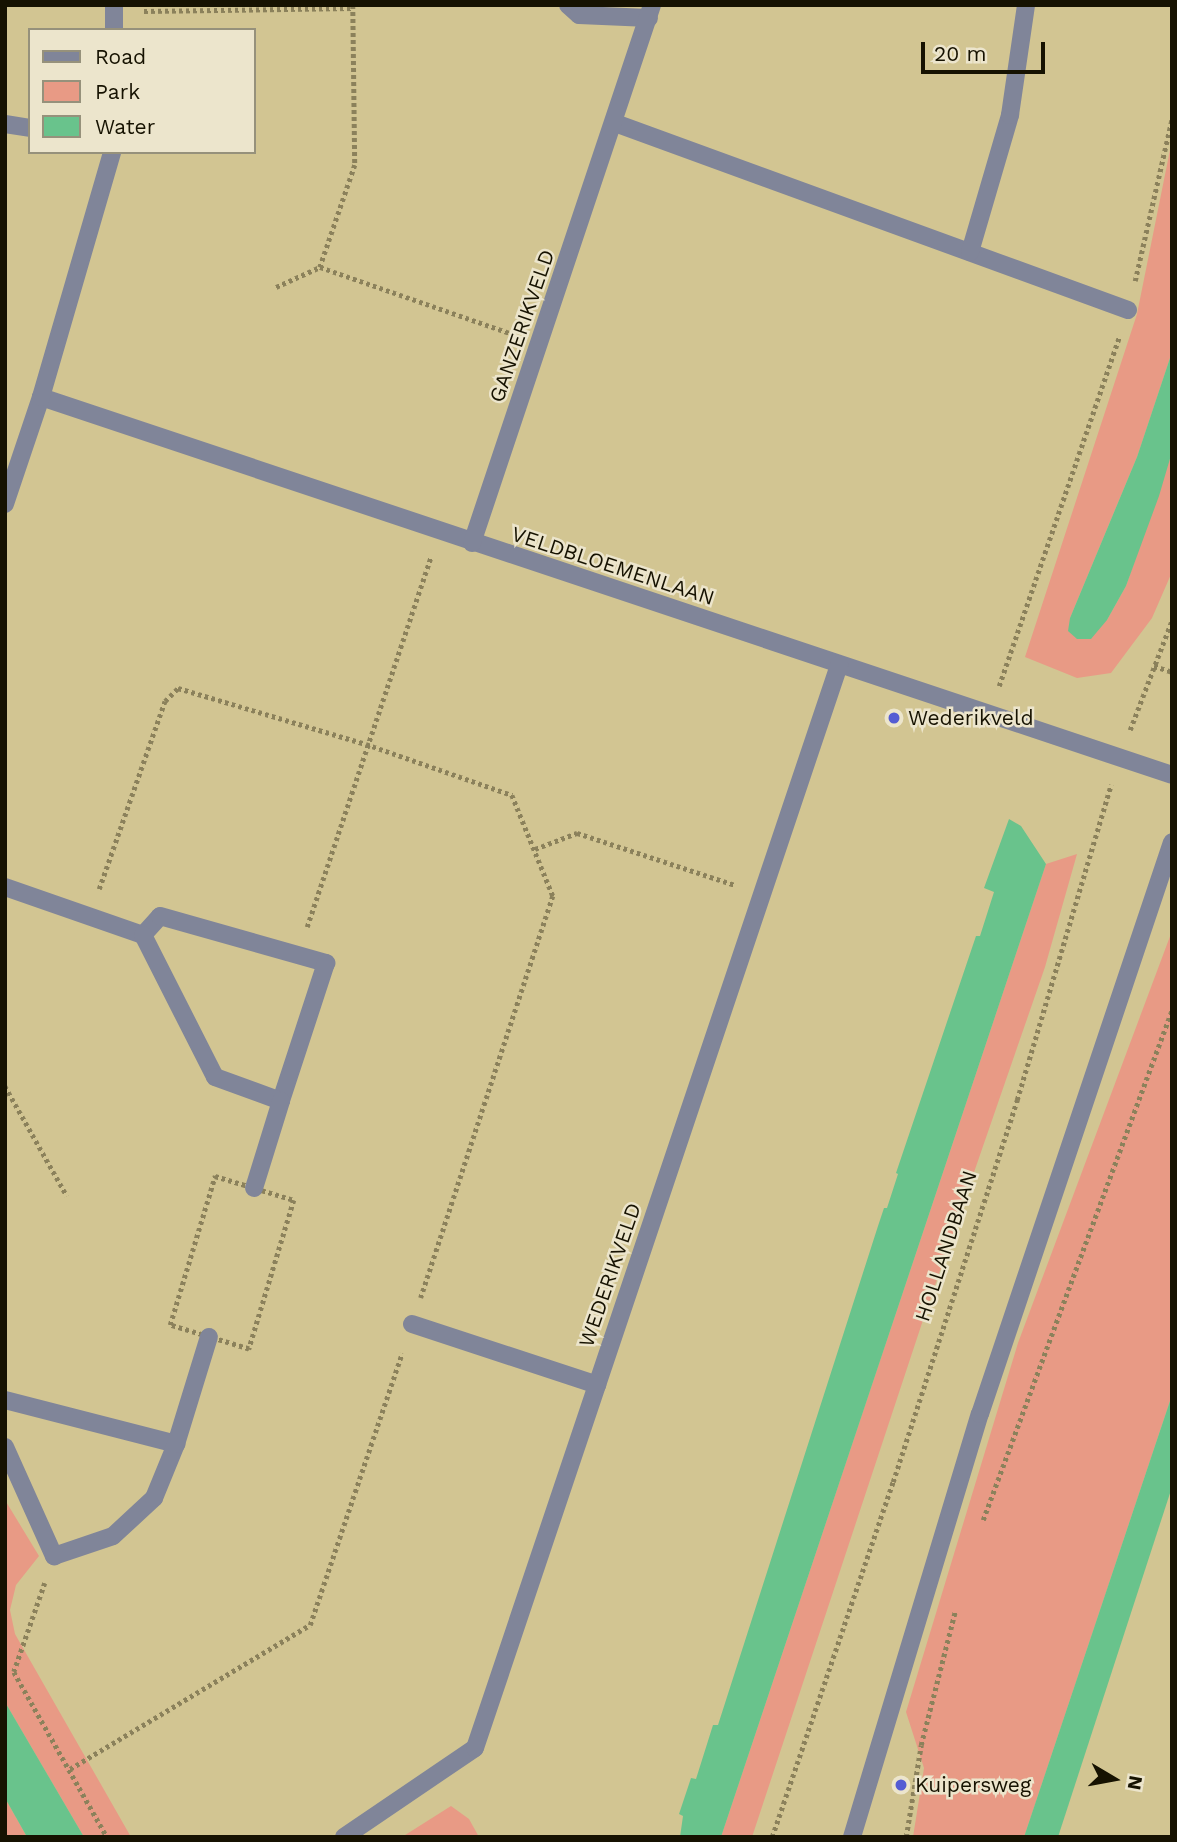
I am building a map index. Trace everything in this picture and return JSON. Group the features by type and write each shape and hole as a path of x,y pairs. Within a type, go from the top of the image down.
{"street":[{"name":"GANZERIKVELD","path":"471,543 651,12 579,15 568,5"},
{"path":"970,252 1010,115 1026,5"},
{"path":"114,8 114,28"},
{"path":"615,123 1128,310"},
{"path":"5,124 28,128"},
{"path":"5,504 41,397 111,154"},
{"name":"VELDBLOEMENLAAN","path":"41,397 471,543 1172,775"},
{"name":"WEDERIKVELD","path":"344,1837 475,1748 839,665"},
{"path":"852,1837 980,1414 1172,842"},
{"path":"5,887 143,935 215,1077 281,1101"},
{"path":"143,935 160,916 326,963 254,1188"},
{"path":"412,1324 597,1385"},
{"path":"5,1447 54,1556 113,1536 154,1498 176,1444 209,1337"},
{"path":"5,1400 176,1444"}],"path":[{"path":"114,8 353,7 355,165 320,267"},
{"path":"989,715 1128,310 1172,118"},
{"path":"276,287 320,267 539,344"},
{"path":"299,955 366,744 439,532"},
{"name":"HOLLANDBAAN","path":"772,1837 893,1482 1017,1100 1120,758 1172,620"},
{"path":"1154,666 1172,672"},
{"path":"70,1769 310,1625 553,896 512,795 366,744 178,688 165,701 90,917"},
{"path":"535,849 577,833 762,894"},
{"path":"978,1532 1172,1010"},
{"path":"5,1086 67,1196"},
{"path":"215,1176 254,1188 293,1200 249,1349 170,1325 215,1176"},
{"path":"54,1556 14,1672 107,1837"},
{"path":"906,1837 922,1745 958,1598"}],"green space":[{"path":"1172,140 1172,352 1137,457 1070,618 1107,620 1126,586 1172,452 1172,572 1152,618 1111,673 1077,678 1025,657 1137,314"},
{"path":"1077,854 1045,967 925,1314 752,1837 721,1837 1046,864"},
{"path":"1172,931 1172,1395 1024,1837 913,1837 924,1768 906,1712 1018,1343"},
{"path":"5,1500 39,1556 16,1585 10,1610 15,1634 131,1837 84,1837 5,1702"},
{"path":"5,1798 27,1837 5,1837"},
{"path":"451,1806 469,1819 479,1837 402,1837"}],"water":[{"path":"1172,352 1172,452 1159,496 1126,586 1107,620 1091,639 1077,639 1068,631 1070,618 1137,457"},
{"path":"1009,819 1021,826 1046,864 721,1837 680,1837 683,1816 679,1814 691,1778 696,1779 713,1725 718,1725 878,1226 884,1208 887,1208 898,1174 896,1173 976,936 980,936 994,892 984,888"},
{"path":"1172,1395 1172,1487 1058,1837 1024,1837"},
{"path":"5,1702 84,1837 27,1837 5,1798"}],"place":[{"name":"Wederikveld","path":"894,718"},
{"name":"Kuipersweg","path":"901,1785"}]}
